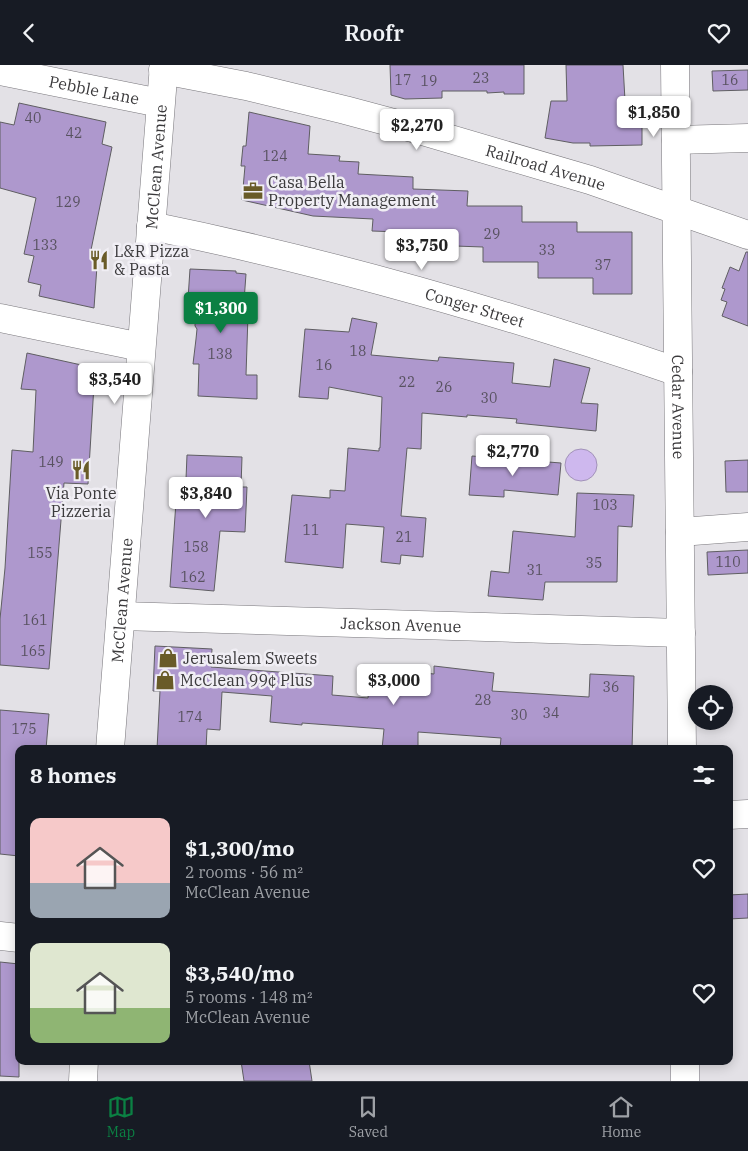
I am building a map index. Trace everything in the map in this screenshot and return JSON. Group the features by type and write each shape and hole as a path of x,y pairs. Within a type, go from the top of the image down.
{"street":[{"name":"Cedar Avenue","path":"675,65 682,745"},
{"name":"McClean Avenue","path":"110,745 140,347 164,67"},
{"name":"Railroad Avenue","path":"164,67 246,85 407,127 590,180 748,235"},
{"name":"Pebble Lane","path":"0,71 160,103"},
{"path":"676,140 748,138"},
{"name":"Conger Street","path":"151,226 318,263 502,316 678,372"},
{"path":"0,317 140,347"},
{"path":"680,532 748,527"},
{"name":"Jackson Avenue","path":"121,615 681,633"},
{"path":"733,815 748,814"},
{"path":"0,936 15,938"},
{"path":"83,1081 84,1065"},
{"path":"685,1065 685,1081"}],"shaded area":[{"path":"581,449 587,450 592,454 596,459 596,471 592,476 587,480 581,481 575,480 570,476 566,471 565,465 566,459 570,454 575,450"}],"building":[{"path":"390,65 524,65 524,94 487,93 487,91 442,91 442,98 405,99 391,95"},
{"path":"566,65 623,65 626,118 642,117 642,145 590,146 590,143 573,143 545,138 551,101 567,101"},
{"path":"748,70 748,90 713,91 712,71"},
{"path":"19,103 106,122 102,144 112,147 91,250 98,252 94,308 39,296 41,285 28,282 34,256 24,254 36,198 0,188 0,122 14,125"},
{"path":"249,112 310,126 308,154 340,156 339,161 359,162 358,174 413,177 413,189 468,191 467,206 522,206 522,222 577,222 577,232 632,232 632,294 593,294 593,278 538,278 538,262 483,262 483,247 427,245 428,233 372,231 373,219 313,216 242,200 245,166 241,166 243,146 246,146"},
{"path":"746,252 748,252 748,326 722,316 727,302 721,300 725,289 722,288 730,267 739,271"},
{"path":"190,269 236,271 236,273 246,274 243,315 248,315 246,375 257,375 257,399 198,396 199,364 193,364 197,329 195,326 196,300 188,299"},
{"path":"352,318 377,323 371,355 438,361 439,357 514,363 512,383 550,387 554,359 590,368 581,403 598,404 596,431 516,423 517,419 422,413 421,449 407,448 401,516 426,518 423,557 401,555 400,564 381,562 384,527 346,524 343,568 285,562 292,495 330,498 330,490 345,491 348,448 379,451 380,448 382,397 329,387 328,399 299,397 305,329 349,332"},
{"path":"27,353 95,368 88,484 64,483 49,669 0,665 0,619 12,450 33,452 36,390 21,389"},
{"path":"187,455 242,457 241,487 247,487 245,532 220,531 214,591 170,587 176,502 185,503"},
{"path":"472,456 561,463 558,495 504,490 504,497 469,495"},
{"path":"748,460 748,492 726,492 725,461"},
{"path":"577,493 634,495 632,527 618,526 617,582 545,582 543,600 488,596 491,571 509,573 513,531 575,537"},
{"path":"748,550 748,573 708,575 707,552"},
{"path":"155,646 212,649 211,667 333,676 332,695 368,698 370,675 402,676 403,671 434,674 434,666 494,673 492,691 589,697 590,674 634,676 632,745 500,745 501,738 418,732 418,745 382,745 384,729 270,722 272,696 222,692 220,730 207,729 206,745 157,745 160,691 153,691"},
{"path":"0,710 49,714 46,745 15,745 15,856 0,854"},
{"path":"748,894 748,918 733,919 733,895"},
{"path":"0,962 15,964 15,1065 19,1065 19,1077 0,1076"},
{"path":"242,1065 310,1065 312,1081 244,1081"}],"place":[{"name":"Casa Bella Property Management","path":"253,191"},
{"name":"L&R Pizza & Pasta","path":"99,260"},
{"name":"Via Ponte Pizzeria","path":"81,470"},
{"name":"Jerusalem Sweets","path":"168,658"},
{"name":"McClean 99¢ Plus","path":"165,680"}]}
